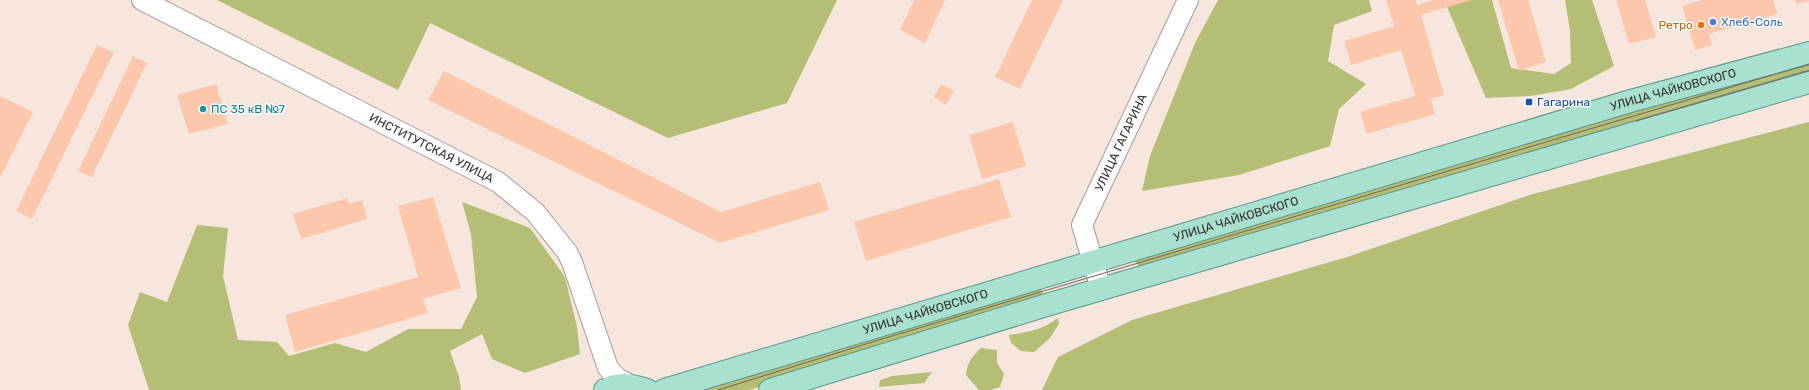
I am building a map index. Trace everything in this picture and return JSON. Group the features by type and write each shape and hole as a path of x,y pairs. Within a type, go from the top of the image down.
{"main road":[{"name":"УЛИЦА ЧАЙКОВСКОГО","path":"664,390 1634,100 1809,54"},
{"path":"770,390 1101,289 1809,82"},
{"name":"ИНСТИТУТСКАЯ УЛИЦА","path":"605,390 620,385 640,388"}],"street":[{"name":"ИНСТИТУТСКАЯ УЛИЦА","path":"142,0 498,182 535,212 567,252 572,262 603,356 615,377 640,388"},
{"name":"УЛИЦА ГАГАРИНА","path":"1101,289 1082,225 1188,0"},
{"path":"599,390 603,381 605,368 603,356"}],"green space":[{"path":"217,0 837,0 787,103 668,138 430,23 398,90"},
{"path":"1218,0 1369,0 1372,11 1334,25 1328,61 1366,84 1339,109 1330,146 1239,175 1142,191 1150,156 1195,43"},
{"path":"1444,0 1492,0 1511,68 1554,74 1571,63 1570,30 1565,0 1592,0 1614,66 1571,89 1530,96 1486,98"},
{"path":"1809,60 1809,75 1141,271 1134,258"},
{"path":"1809,122 1809,390 1042,390 1058,357 1132,320 1347,257 1533,194"},
{"path":"462,202 530,228 565,277 577,327 580,354 525,373 492,359 482,334 450,351 459,377 461,390 149,390 128,325 140,292 167,302 197,225 228,228 223,276 238,340 277,342 289,356 335,343 366,352 408,329 461,329 477,297 471,234"},
{"path":"1041,288 1045,300 749,390 700,390"},
{"path":"1058,318 1059,324 1050,338 1034,352 1021,351 1011,343 1009,335 1040,328"},
{"path":"981,348 997,350 997,363 1004,374 1000,387 990,390 979,390 966,375 970,360"},
{"path":"932,372 924,383 879,387 880,380 892,376"}],"building":[{"path":"914,0 945,0 925,43 900,30"},
{"path":"1032,0 1063,0 1020,89 995,77"},
{"path":"1386,0 1416,0 1417,5 1433,0 1471,0 1421,15 1444,95 1431,99 1435,114 1367,134 1360,112 1415,96 1401,50 1351,65 1344,41 1394,26"},
{"path":"1498,0 1528,0 1546,62 1519,71"},
{"path":"1616,0 1645,0 1656,37 1629,44"},
{"path":"1701,0 1773,0 1777,14 1709,34 1712,45 1695,50 1682,6"},
{"path":"1795,0 1809,0 1809,1 1796,4"},
{"path":"97,45 114,52 32,219 16,211"},
{"path":"133,56 147,63 92,177 78,171"},
{"path":"444,71 721,212 820,182 829,210 720,243 428,100"},
{"name":"ПС 35 кВ №7","path":"216,84 228,124 189,134 177,95"},
{"path":"941,84 954,91 946,105 934,97"},
{"path":"0,96 33,112 1,176 0,175"},
{"path":"1013,122 1026,166 982,179 969,135"},
{"path":"999,179 1011,217 866,261 854,222"},
{"path":"433,197 461,288 423,299 428,313 295,352 285,315 418,277 398,206"},
{"path":"347,198 349,204 362,200 367,219 301,239 293,214"}],"tram line":[{"path":"718,390 882,339 1809,64"},
{"path":"1636,121 1809,71"}],"place":[{"name":"Хлеб-Соль","path":"1713,22"},
{"name":"Ретро","path":"1701,25"},
{"name":"Гагарина","path":"1529,102"},
{"name":"ПС 35 кВ №7","path":"203,109"}]}
